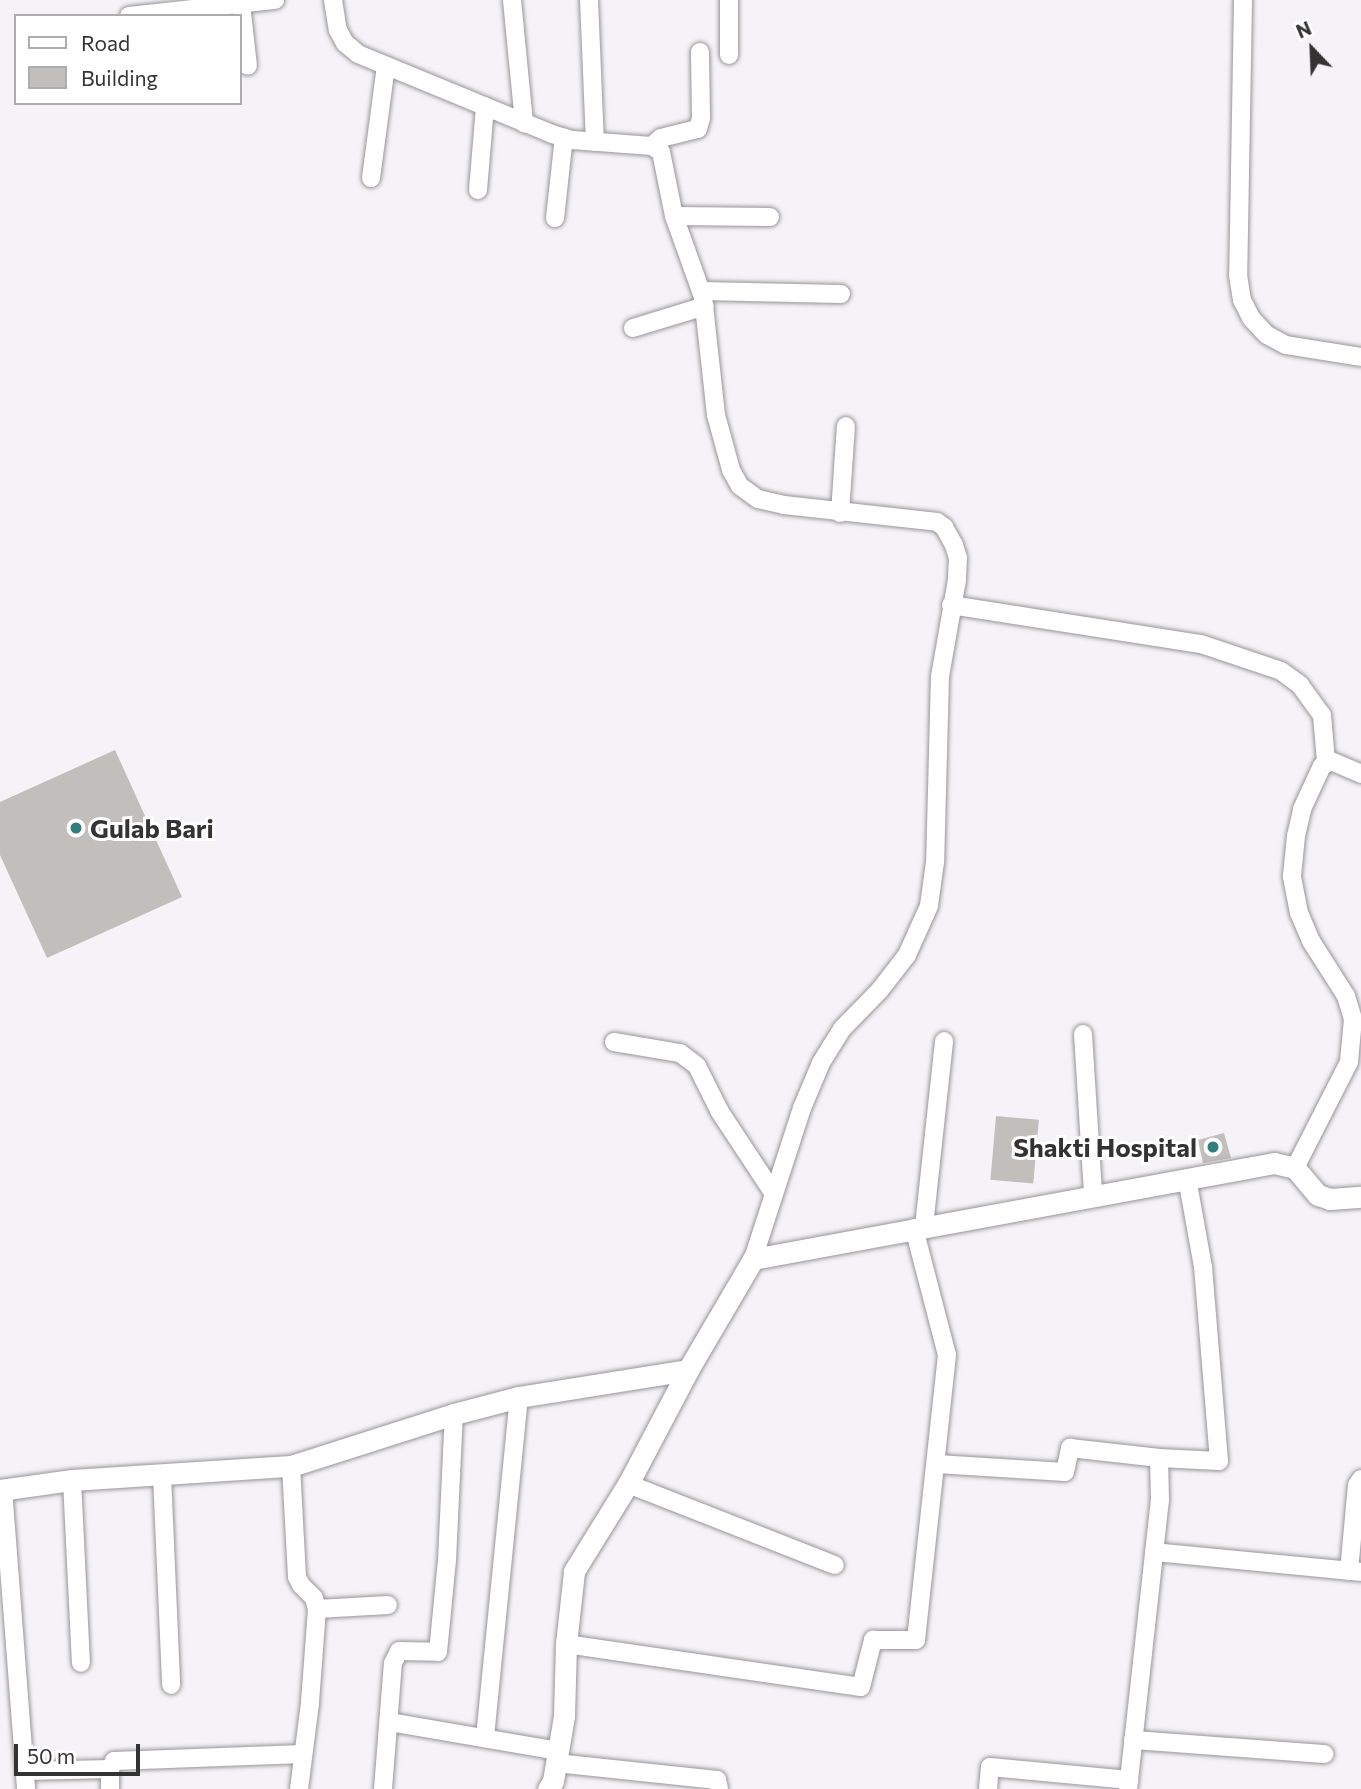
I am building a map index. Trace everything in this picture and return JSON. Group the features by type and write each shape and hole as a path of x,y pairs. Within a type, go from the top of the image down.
{"street":[{"path":"148,14 275,0"},
{"path":"333,0 338,30 345,43 358,54 564,137 652,146 660,152 665,160 674,216 703,299 716,415 731,470 740,486 758,499 840,513 926,519 944,527 958,558 940,676 935,862 929,906 908,955 831,1044 803,1108 752,1259 688,1370 628,1484 575,1571 566,1644 564,1716 553,1781 548,1789"},
{"path":"512,0 524,122"},
{"path":"589,0 594,142"},
{"path":"729,0 729,55"},
{"path":"1242,0 1238,275 1242,300 1251,318 1267,335 1286,345 1361,358"},
{"path":"241,4 248,66"},
{"path":"652,146 661,138 698,129 701,118 699,52"},
{"path":"371,178 386,66"},
{"path":"478,190 485,106"},
{"path":"555,218 564,137"},
{"path":"674,216 770,217"},
{"path":"633,328 703,299 841,295"},
{"path":"840,513 846,426"},
{"path":"951,605 1201,644 1281,671 1300,685 1322,715 1326,762 1302,809 1292,876 1295,899 1304,928 1339,981 1351,1008 1352,1041 1349,1062 1295,1168"},
{"path":"1326,762 1361,774"},
{"path":"1083,1034 1093,1195"},
{"path":"566,1644 861,1687 873,1640 916,1640 947,1355 919,1227 944,1041"},
{"path":"614,1042 680,1053 697,1066 720,1112 774,1194"},
{"path":"752,1259 1274,1163 1295,1168 1318,1195 1330,1199 1361,1198"},
{"path":"937,1464 1065,1472 1070,1448 1159,1458 1219,1461 1203,1267 1187,1178"},
{"path":"110,1769 25,1780 1,1489 72,1480 291,1466 454,1414 519,1397 688,1370"},
{"path":"485,1737 519,1397"},
{"path":"383,1789 393,1663 399,1651 438,1652 447,1560 454,1414"},
{"path":"988,1789 990,1768 1129,1784 1160,1501 1159,1458"},
{"path":"291,1466 298,1577 301,1585 314,1598 317,1608 299,1789"},
{"path":"162,1475 171,1685"},
{"path":"1154,1552 1355,1572 1357,1485 1361,1479"},
{"path":"72,1480 81,1663"},
{"path":"628,1484 835,1565"},
{"path":"317,1608 388,1605"},
{"path":"389,1722 485,1737 557,1757 717,1780 719,1789"},
{"path":"1133,1740 1324,1754"},
{"path":"110,1789 110,1769 114,1761 303,1754"}],"building":[{"name":"Gulab Bari","path":"115,750 182,897 47,958 0,855 0,802"},
{"path":"996,1116 1039,1120 1033,1184 990,1180"},
{"path":"1224,1133 1231,1158 1203,1163 1198,1140"}],"place":[{"name":"Gulab Bari","path":"76,828"},
{"name":"Shakti Hospital","path":"1213,1147"}]}
